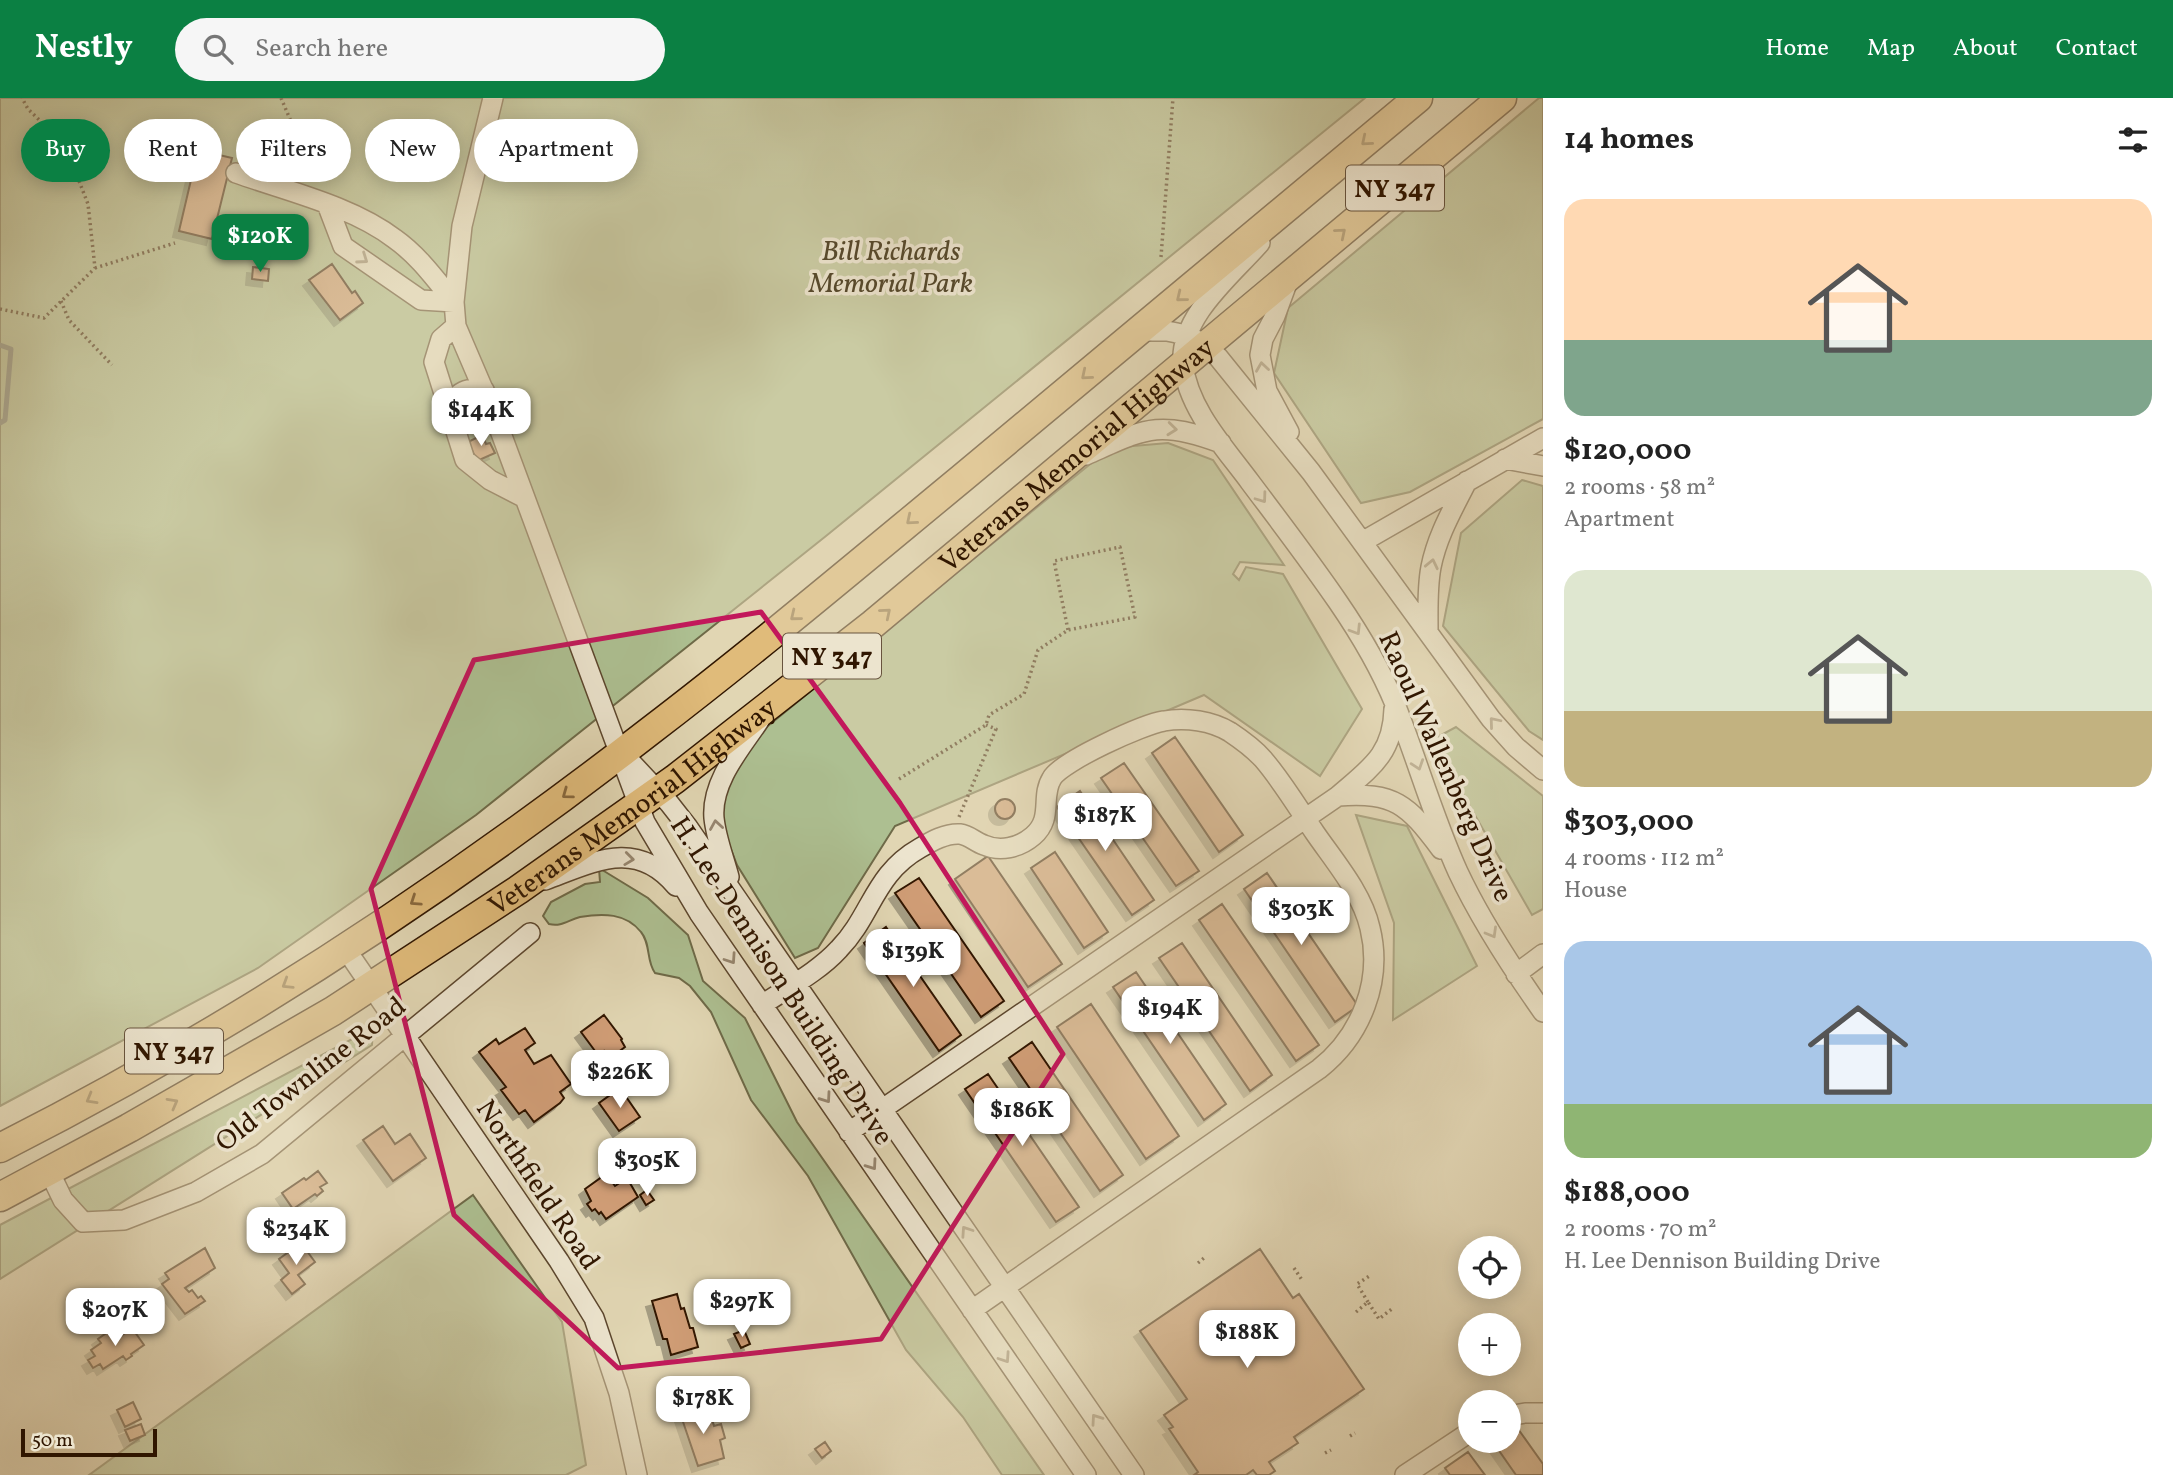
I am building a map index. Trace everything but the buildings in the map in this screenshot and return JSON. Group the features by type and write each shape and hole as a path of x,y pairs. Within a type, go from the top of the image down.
{"highway":[{"name":"Veterans Memorial Highway","path":"0,1148 201,1036 345,948 515,832 622,753 749,653 1419,98"},
{"name":"Veterans Memorial Highway","path":"0,1197 280,1042 371,987 518,890 649,798 768,708 1063,466 1184,365 1196,342 1289,277 1502,98"}],"street":[{"name":"H. Lee Dennison Building Drive","path":"493,98 462,226 454,302 456,326 484,390 622,753 649,798 651,834 699,914 1086,1475"},
{"path":"262,182 327,204 395,238 422,263 454,302"},
{"path":"1196,342 1193,319 1308,190"},
{"path":"327,204 343,246 421,300 454,302"},
{"path":"1289,277 1275,316 1263,339 1261,365 1272,403 1311,472"},
{"path":"456,326 441,339 434,362 465,460 490,480 525,498"},
{"path":"1139,331 1167,331 1196,342 1227,367 1311,472"},
{"name":"Raoul Wallenberg Drive","path":"1184,365 1188,386 1200,412 1338,602 1374,660 1394,701 1459,873 1517,974 1543,1012"},
{"path":"447,405 457,394 470,388 484,390"},
{"path":"1063,466 1148,429 1183,430 1221,443"},
{"path":"1362,542 1543,438"},
{"path":"1505,459 1543,466"},
{"name":"Raoul Wallenberg Drive","path":"1311,472 1491,719 1516,747 1543,770"},
{"path":"1428,632 1429,582 1433,556 1443,528 1467,481"},
{"path":"849,1132 1338,796 1374,765 1388,746 1394,701"},
{"path":"733,891 716,831 716,799 727,770 768,708"},
{"path":"762,1005 839,950 882,881 894,867 917,849 951,835 969,836 993,848 1019,845 1034,835 1046,816 1047,793 1057,772 1139,729 1162,721 1176,719 1218,726 1252,748 1305,818 1355,891 1371,929 1371,985 1365,1006 1348,1040 1334,1057 1319,1069 972,1310"},
{"path":"1338,796 1365,794 1400,803 1424,826 1459,873"},
{"name":"H. Lee Dennison Building Drive","path":"649,798 680,816 1133,1475"},
{"path":"518,890 604,859 634,858 665,874 699,914"},
{"name":"Old Townline Road","path":"49,1171 64,1200 83,1222 124,1220 196,1192 262,1154 530,933"},
{"name":"Northfield Road","path":"345,948 559,1261 594,1318 620,1392 637,1475"},
{"path":"1517,974 1543,954"},
{"path":"1521,1414 1543,1413"},
{"path":"1405,1475 1458,1440"}],"path":[{"path":"22,98 28,109 65,145 88,204 95,268"},
{"path":"281,98 327,204"},
{"path":"1161,257 1173,98"},
{"path":"0,309 44,318 95,268 175,243"},
{"path":"61,301 69,320 112,365"},
{"path":"899,779 986,725 989,715 1024,694 1038,650 1068,630 1135,617 1120,547 1054,561 1068,630"},
{"path":"951,835 996,729 986,725"},
{"path":"1198,1263 1204,1258"},
{"path":"1294,1268 1302,1280"},
{"path":"1371,1275 1357,1284 1379,1319 1393,1308"},
{"path":"1356,1312 1368,1302"},
{"path":"1350,1436 1355,1433"},
{"path":"1325,1453 1331,1450"}],"highlighted area":[{"path":"761,612 900,803 1063,1054 881,1339 618,1368 454,1215 371,889 474,660"}],"green space":[{"name":"Bill Richards Memorial Park","path":"0,98 1365,98 826,536 476,815 258,968 0,1106"},
{"path":"1539,98 1543,98 1543,419 1410,492 1361,503 1274,373 1288,308"},
{"path":"1168,443 1213,460 1284,565 1240,562 1233,574 1239,580 1246,567 1283,574 1362,709 1320,776 1204,695 895,826 818,948 795,958 737,865 719,818 727,778 753,738 1110,448"},
{"path":"1522,480 1543,486 1543,740 1529,731 1443,626 1461,533"},
{"path":"1456,727 1543,796 1543,909 1532,915 1432,740"},
{"path":"1356,815 1407,826 1477,966 1393,1020 1394,923"},
{"path":"599,868 648,898 688,935 703,981 745,1018 797,1122 1044,1475 1002,1475 963,1417 906,1350 808,1176 751,1100 711,1012 690,986 679,978 655,973 644,937 628,921 614,916 597,915 554,925 549,924 543,916 551,902 585,884 600,882"},
{"path":"373,1028 372,1045 0,1279 0,1225"},
{"path":"473,1195 562,1322 586,1465 566,1475 89,1475"}],"waterway":[{"path":"0,345 11,349 5,420 0,423"}]}
